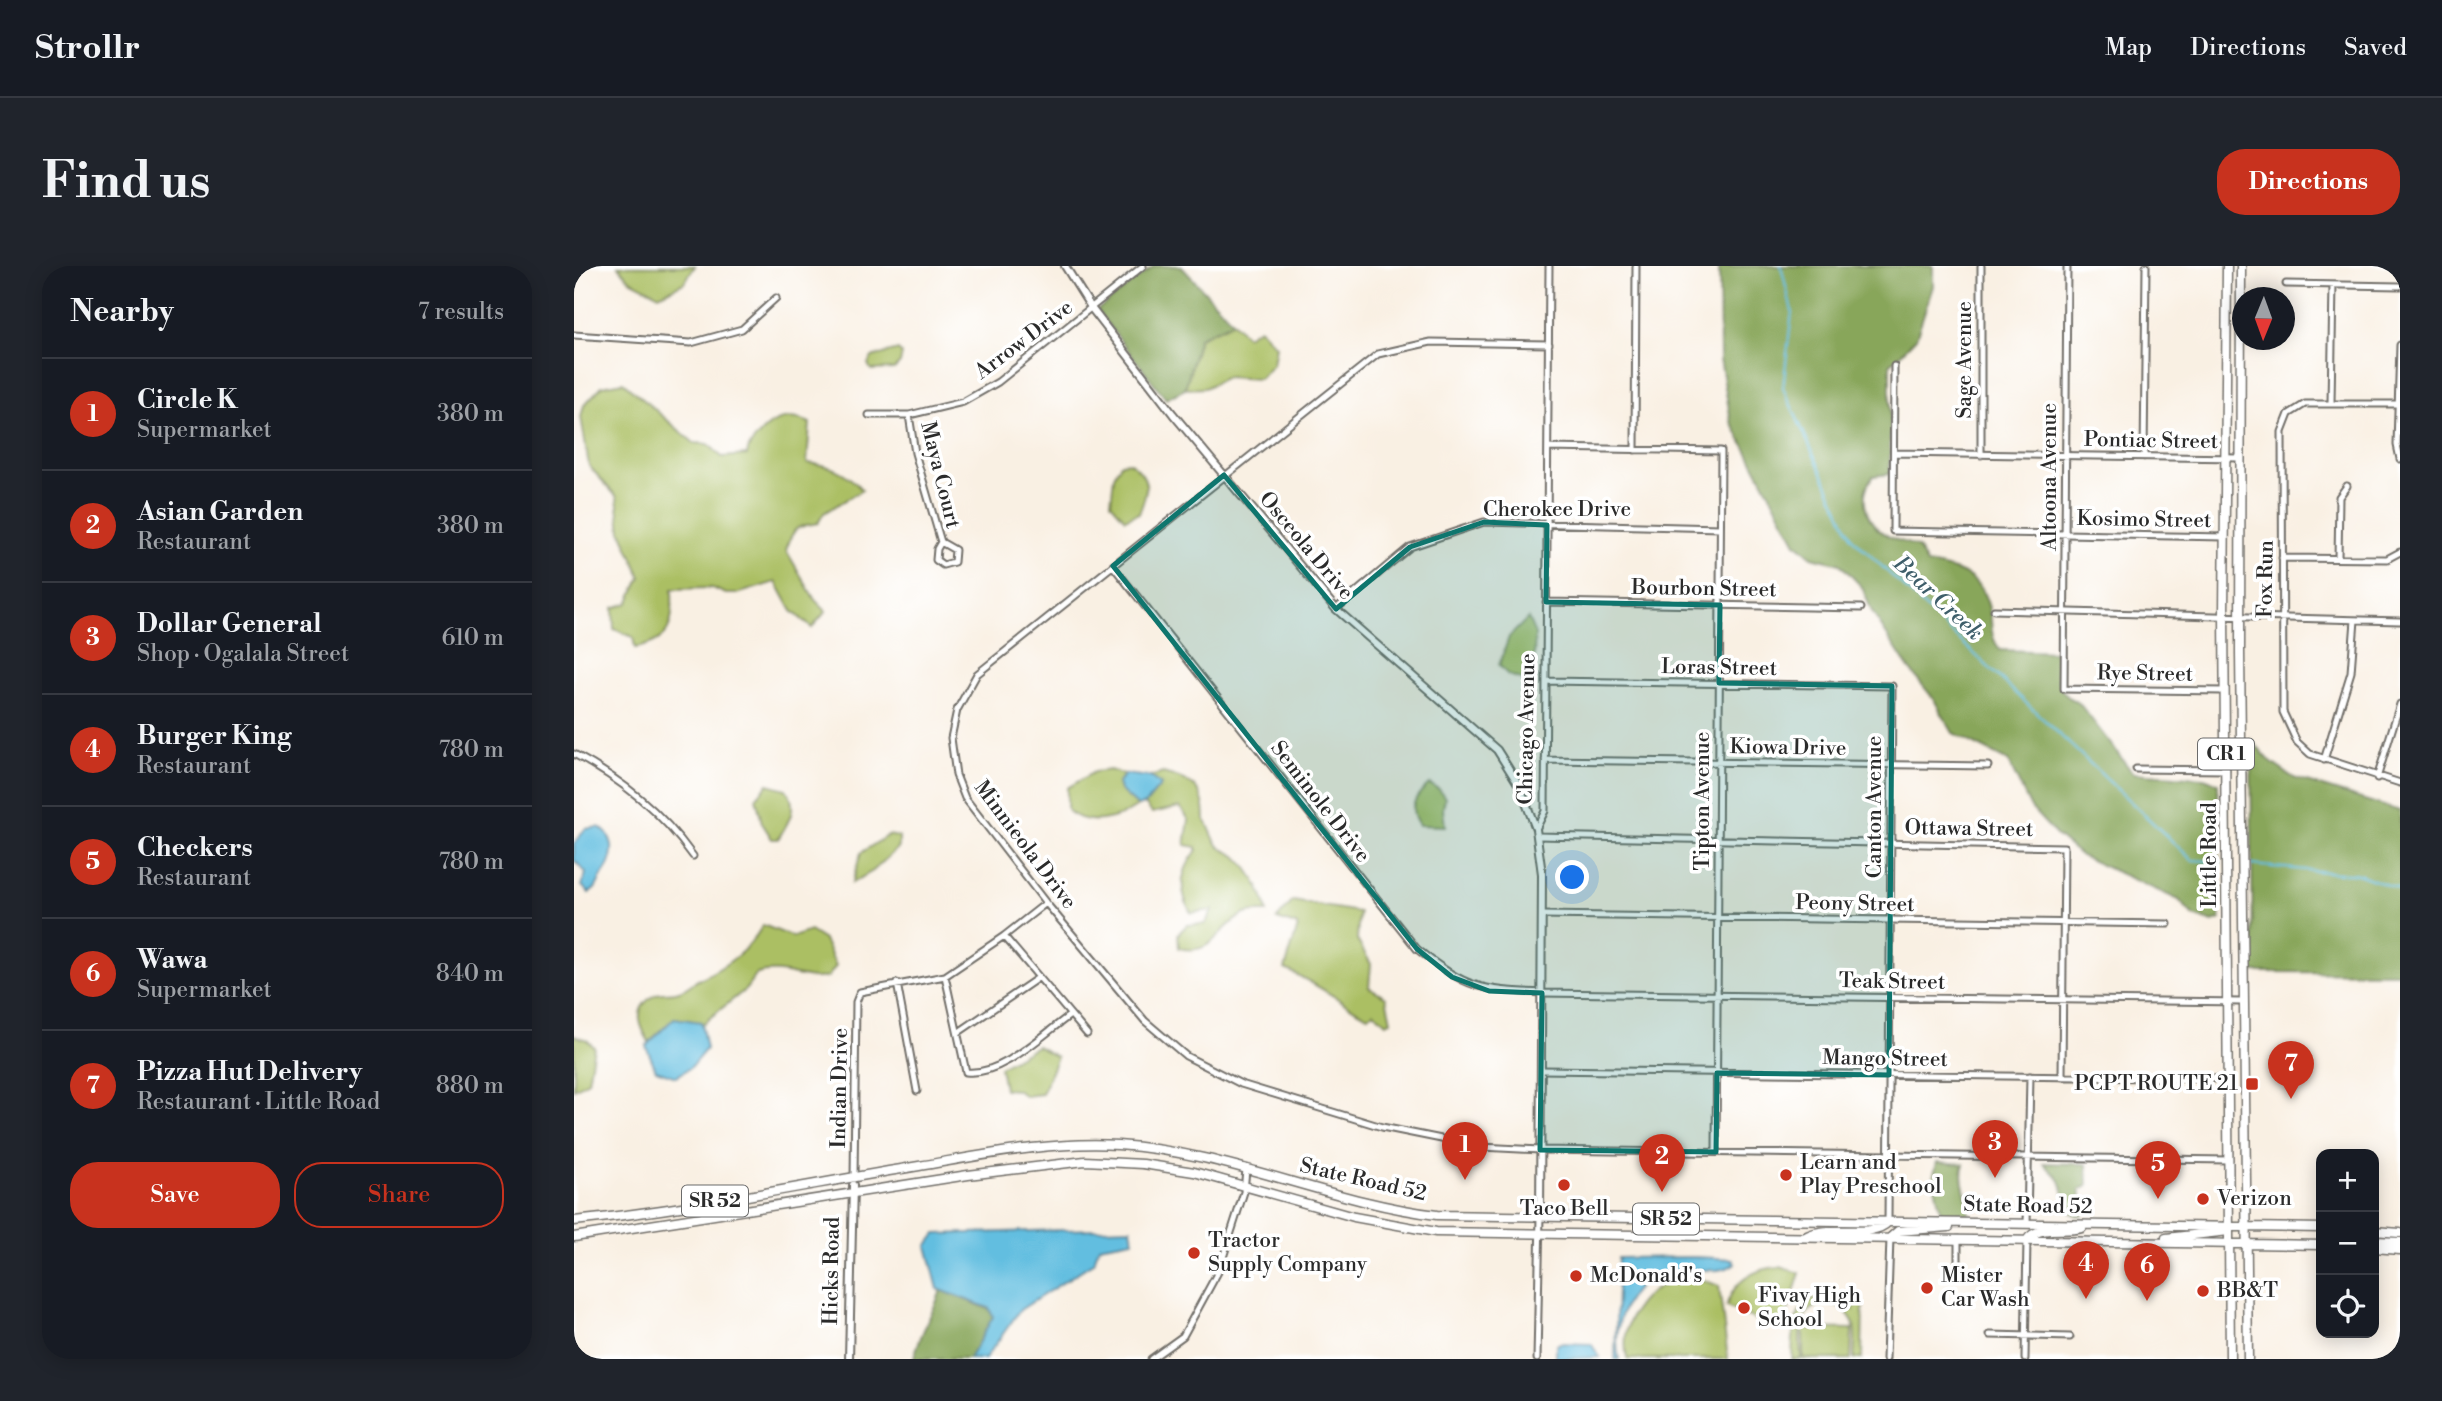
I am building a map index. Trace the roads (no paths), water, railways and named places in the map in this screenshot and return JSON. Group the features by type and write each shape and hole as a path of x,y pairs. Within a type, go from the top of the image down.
{"main road":[{"name":"Little Road","path":"2227,266 2224,614 2230,1359"},
{"name":"Little Road","path":"2241,266 2242,1002 2248,1359"},
{"name":"State Road 52","path":"574,1237 1043,1146 1144,1147 1183,1152 1396,1210 1437,1215 2091,1224 2227,1229 2245,1226 2316,1228"},
{"path":"1042,1164 1043,1146"},
{"name":"State Road 52","path":"574,1221 853,1185 1085,1161 1143,1164 1194,1172 1393,1227 1436,1232 2316,1245"},
{"path":"1806,1237 1818,1230 1875,1230 1888,1222"},
{"path":"1890,1238 1898,1231 1926,1231 1976,1223"},
{"path":"2010,1224 2026,1240 2031,1234 2077,1229 2091,1224"},
{"path":"2154,1241 2227,1229"},
{"path":"2379,1231 2400,1233"},
{"path":"2379,1241 2400,1242"},
{"path":"2379,1248 2400,1250"}],"street":[{"name":"Osceola Drive","path":"1065,266 1092,309 1336,610 1497,750 1518,785 1537,833"},
{"name":"Arrow Drive","path":"869,415 909,415 962,402 998,382 1143,266"},
{"name":"Chicago Avenue","path":"1537,1359 1542,915 1537,833 1545,811 1549,266"},
{"path":"1548,448 1635,450 1636,266"},
{"name":"Sage Avenue","path":"1981,266 1981,454"},
{"name":"Altoona Avenue","path":"2064,689 2067,266"},
{"path":"2144,457 2146,266"},
{"path":"2286,284 2400,286"},
{"path":"2331,403 2333,285"},
{"path":"574,335 682,345 743,329 776,298"},
{"name":"Minnieola Drive","path":"1549,344 1431,342 1378,354 977,674 957,710 951,738 956,775 965,798 1046,903 1145,1021 1186,1056 1241,1084 1382,1128 1432,1139 1481,1147 1541,1150 2229,1160"},
{"path":"2400,345 2397,445 2400,458"},
{"path":"1894,366 1894,453"},
{"name":"Fox Run","path":"2398,404 2305,404 2289,414 2282,432 2281,618 2283,712 2297,742 2310,754 2325,760 2400,783"},
{"name":"Maya Court","path":"909,415 915,453 941,542 955,550 954,562 950,565 943,565 936,560 941,542"},
{"name":"Tipton Avenue","path":"1635,450 1721,451 1716,1152"},
{"name":"Pontiac Street","path":"1894,453 2240,458"},
{"name":"Kosimo Street","path":"1894,453 1893,531 2225,537"},
{"path":"2338,558 2339,497 2347,486"},
{"name":"Cherokee Drive","path":"1336,610 1410,547 1485,522 1720,528"},
{"path":"2282,558 2388,559 2400,552"},
{"name":"Seminole Drive","path":"1113,566 1417,949 1452,977 1489,991 1542,993"},
{"name":"Bourbon Street","path":"1546,603 1861,608"},
{"path":"1994,610 2224,614 2240,617 2400,621"},
{"path":"2325,760 2351,671 2355,620"},
{"name":"Loras Street","path":"1546,681 1892,686"},
{"name":"Canton Avenue","path":"1888,1222 1892,686"},
{"name":"Rye Street","path":"2064,689 2225,691"},
{"path":"2377,778 2400,704"},
{"path":"574,754 615,778 648,803 693,856"},
{"name":"Kiowa Drive","path":"1545,760 1989,766"},
{"path":"2136,769 2226,770"},
{"name":"Ottawa Street","path":"1537,833 1718,840 2064,846 2063,923"},
{"path":"917,1091 897,984 945,976 1004,936 1046,903"},
{"name":"Peony Street","path":"1542,915 2168,924"},
{"path":"2062,1077 2063,923"},
{"path":"1004,936 1069,1016 1087,1034"},
{"path":"945,976 966,1072 974,1073 1002,1063 1069,1016"},
{"path":"959,1032 1038,978"},
{"name":"Indian Drive","path":"853,1185 856,1002 860,992 897,984"},
{"name":"Teak Street","path":"1542,993 2242,1002"},
{"name":"Mango Street","path":"1542,1070 2228,1079"},
{"path":"2027,1224 2030,1076"},
{"path":"1151,1359 1183,1336 1219,1270 1245,1186 1246,1169"},
{"name":"Hicks Road","path":"849,1359 853,1185"},
{"path":"1886,1359 1890,1238"},
{"path":"1958,1239 1958,1270"},
{"path":"2025,1359 2026,1240"},
{"path":"1990,1335 2070,1336"}],"water":[{"path":"1125,774 1150,777 1161,785 1145,804 1138,806 1120,790 1118,783"},
{"path":"599,827 612,844 611,857 596,888 589,893 582,886 586,873 574,860 574,844 585,829"},
{"path":"674,1018 701,1022 706,1049 691,1067 676,1077 656,1070 646,1046"},
{"path":"1131,1228 1133,1240 1099,1246 1094,1262 1020,1310 985,1359 969,1359 993,1317 989,1308 938,1289 927,1246 936,1234"},
{"path":"1618,1258 1733,1259 1735,1263 1715,1270 1677,1269 1648,1279 1628,1300 1622,1314 1618,1328 1619,1359 1615,1359"},
{"path":"1591,1344 1600,1357 1556,1359 1556,1345"}],"waterway":[{"name":"Bear Creek","path":"1781,266 1792,311 1783,388 1852,538 2192,860 2221,862"},
{"path":"2251,865 2361,875 2400,890"}],"place":[{"name":"PCPT ROUTE 21","path":"2252,1084"},
{"name":"Pizza Hut Delivery","path":"2291,1099"},
{"name":"Learn and Play Preschool","path":"1786,1175"},
{"name":"Dollar General","path":"1995,1178"},
{"name":"Circle K","path":"1465,1180"},
{"name":"Taco Bell","path":"1564,1185"},
{"name":"Asian Garden","path":"1662,1192"},
{"name":"Checkers","path":"2158,1199"},
{"name":"Verizon","path":"2203,1199"},
{"name":"Tractor Supply Company","path":"1194,1253"},
{"name":"McDonald's","path":"1576,1276"},
{"name":"Mister Car Wash","path":"1927,1288"},
{"name":"BB&T","path":"2203,1291"},
{"name":"Burger King","path":"2086,1299"},
{"name":"Wawa","path":"2147,1301"},
{"name":"Fivay High School","path":"1744,1308"}]}
